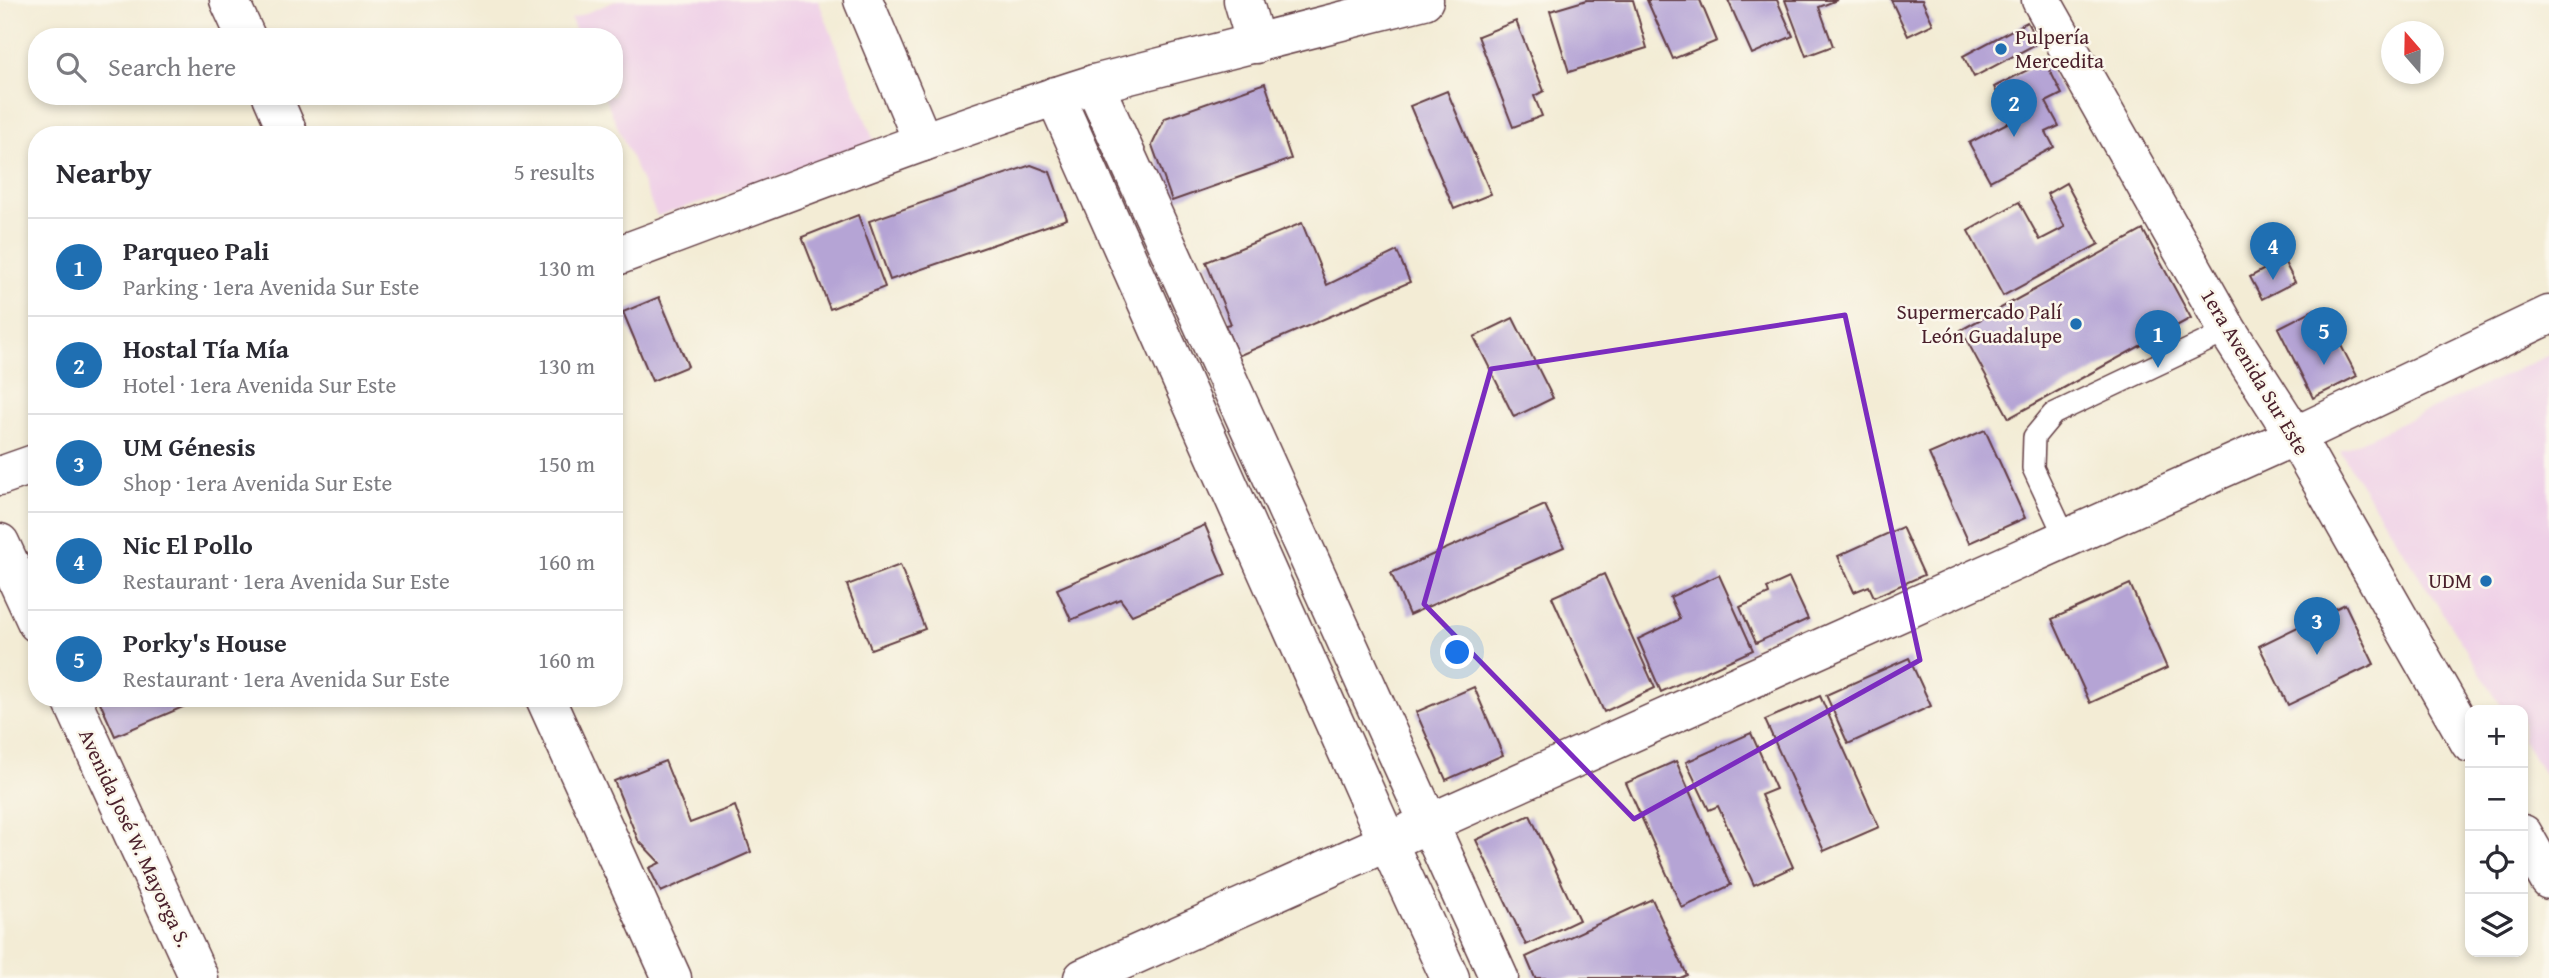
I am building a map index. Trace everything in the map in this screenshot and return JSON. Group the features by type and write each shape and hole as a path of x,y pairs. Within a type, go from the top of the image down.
{"street":[{"path":"229,0 242,28"},
{"path":"863,0 923,142"},
{"path":"1243,0 1256,44"},
{"path":"623,254 1055,96 1424,0"},
{"name":"1era Avenida Sur Este","path":"2041,0 2228,331 2295,436 2465,734"},
{"path":"1094,84 1499,978"},
{"path":"1055,96 1450,978"},
{"path":"276,105 285,126"},
{"path":"1083,978 2295,436 2549,315"},
{"path":"0,476 28,466"},
{"path":"0,542 28,603"},
{"name":"Avenida José W. Mayorga S.","path":"75,707 199,978"},
{"path":"549,707 673,978"},
{"path":"2528,843 2549,880"}],"lane":[{"path":"2066,539 2033,468 2034,437 2053,414 2228,331"}],"highlighted area":[{"path":"1845,315 1920,660 1634,819 1424,604 1491,369"}],"shaded area":[{"path":"618,0 818,0 876,146 657,216 623,139 623,126 617,126 608,105 623,105 623,28 574,28 571,19"},
{"name":"UDM","path":"2549,355 2549,782 2528,748 2528,705 2501,705 2340,451"}],"building":[{"path":"1587,0 1633,0 1647,48 1569,72 1550,11"},
{"path":"1647,0 1700,0 1717,41 1673,59"},
{"path":"1728,0 1777,0 1793,36 1752,54"},
{"path":"1785,0 1837,0 1819,7 1833,46 1806,56"},
{"path":"1891,0 1922,0 1933,24 1908,36"},
{"path":"1516,21 1544,91 1534,96 1542,116 1513,127 1478,36"},
{"name":"Pulpería Mercedita","path":"2027,22 2038,43 1974,77 1963,56"},
{"path":"2045,61 2062,94 2046,102 2059,126 2046,132 2054,147 1990,181 1969,143 2011,121 1994,87"},
{"path":"1265,83 1291,159 1172,201 1152,145 1165,118"},
{"path":"1447,91 1491,194 1454,209 1410,106"},
{"path":"1031,165 1050,172 1067,219 890,280 869,221"},
{"path":"2066,183 2099,244 2003,296 1968,231 2019,202 2040,240 2065,227 2047,194"},
{"path":"858,215 885,287 830,309 802,237"},
{"path":"1302,223 1327,285 1397,251 1410,282 1238,356 1225,325 1231,324 1206,262"},
{"name":"Supermercado Palí León Guadalupe","path":"2143,230 2191,318 2009,418 1961,330"},
{"path":"2283,259 2295,282 2262,299 2250,277"},
{"path":"659,297 688,366 652,381 623,312"},
{"path":"2315,309 2328,335 2334,332 2357,376 2313,398 2278,328"},
{"path":"1513,318 1553,398 1514,417 1474,337"},
{"path":"1985,430 2025,518 1969,543 1929,454"},
{"path":"1545,505 1564,547 1409,615 1391,573"},
{"path":"1205,525 1226,575 1132,615 1120,599 1071,620 1057,589"},
{"path":"1902,527 1924,575 1874,597 1869,586 1854,592 1838,556"},
{"path":"900,565 925,629 871,649 847,585"},
{"path":"1604,574 1655,688 1604,712 1552,597"},
{"path":"1719,575 1753,650 1661,692 1638,639 1680,619 1670,597"},
{"path":"1789,578 1808,619 1756,643 1740,607 1769,594 1767,588"},
{"path":"2130,584 2167,668 2090,703 2052,619"},
{"path":"2345,604 2374,664 2288,705 2259,646"},
{"path":"1909,658 1931,706 1848,744 1826,695"},
{"path":"1474,687 1503,755 1446,780 1416,712"},
{"path":"1820,696 1879,827 1824,851 1765,720"},
{"path":"102,707 183,707 115,736"},
{"path":"1751,733 1776,789 1761,795 1793,867 1754,885 1718,806 1709,810 1686,762"},
{"path":"665,761 690,823 735,806 751,852 661,892 649,868 660,863 638,840 614,781"},
{"path":"1676,761 1731,885 1682,908 1626,783"},
{"path":"1530,815 1579,920 1526,945 1476,840"},
{"path":"1652,899 1687,975 1680,978 1535,978 1526,957"}],"place":[{"name":"Pulpería Mercedita","path":"2001,49"},
{"name":"Hostal Tía Mía","path":"2014,137"},
{"name":"Nic El Pollo","path":"2273,280"},
{"name":"Supermercado Palí León Guadalupe","path":"2076,324"},
{"name":"Porky's House","path":"2324,365"},
{"name":"Parqueo Pali","path":"2158,368"},
{"name":"UDM","path":"2486,581"},
{"name":"UM Génesis","path":"2317,655"}]}
